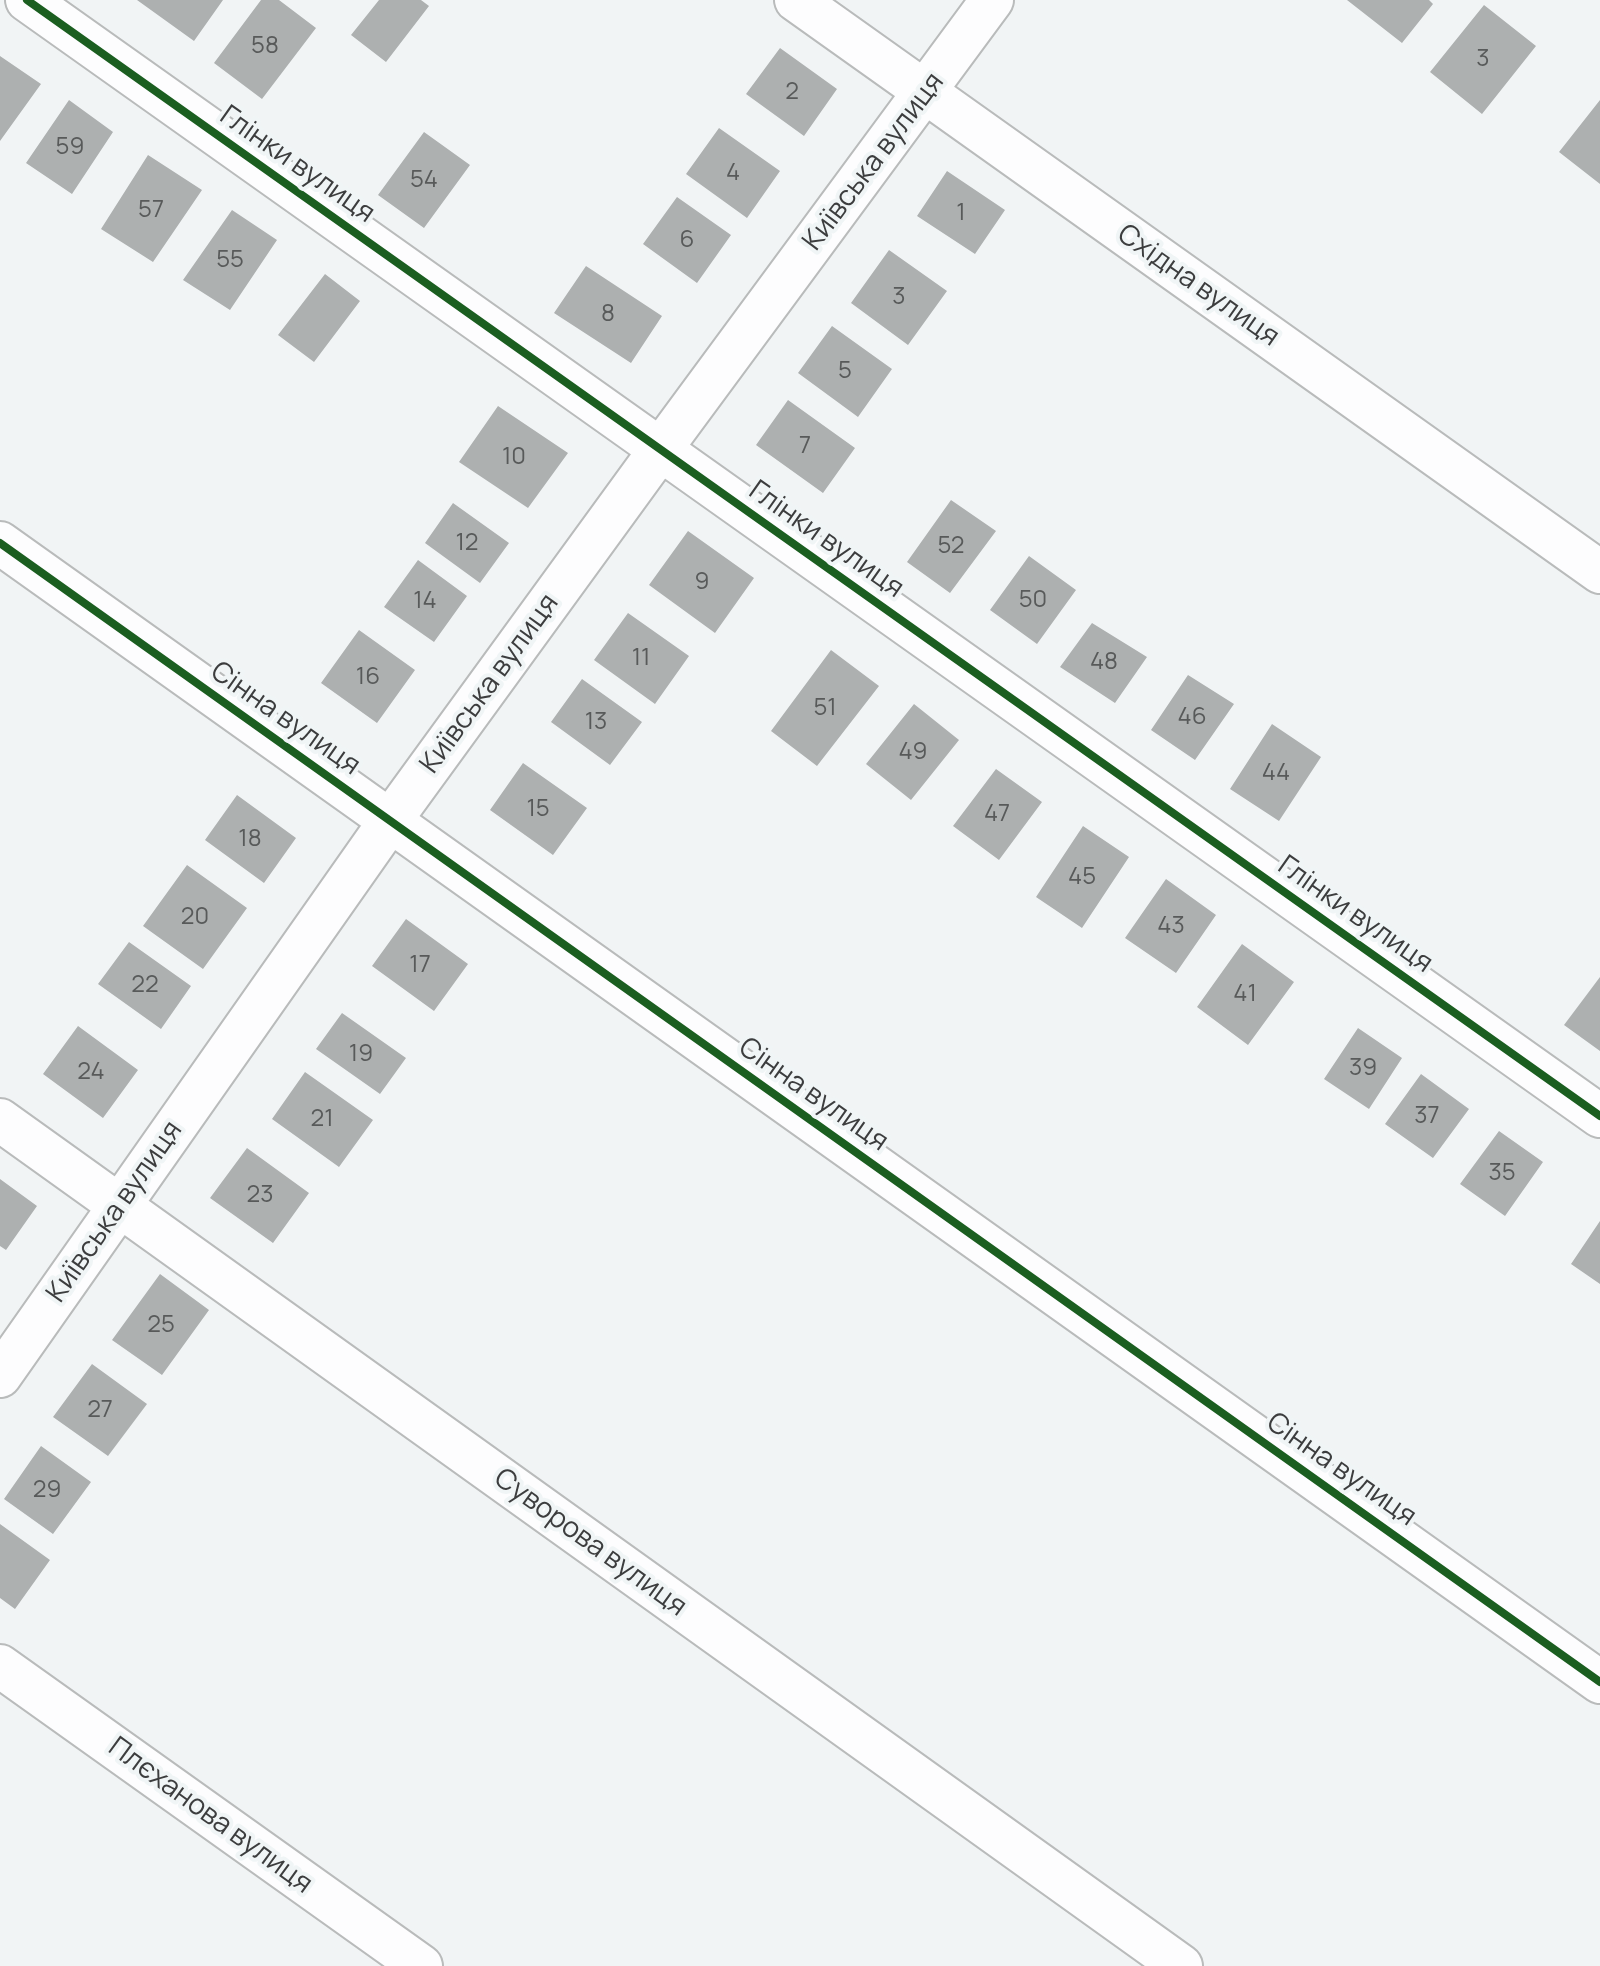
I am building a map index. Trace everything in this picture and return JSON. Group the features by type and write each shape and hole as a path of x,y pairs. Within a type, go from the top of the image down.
{"street":[{"name":"Глінки вулиця","path":"27,0 1600,1116"},
{"name":"Східна вулиця","path":"796,0 1600,572"},
{"name":"Київська вулиця","path":"0,1376 390,821 992,0"},
{"name":"Сінна вулиця","path":"0,543 1600,1682"},
{"name":"Суворова вулиця","path":"0,1120 1181,1966"},
{"name":"Плєханова вулиця","path":"0,1666 421,1966"}],"building":[{"path":"137,0 223,0 194,41"},
{"path":"261,0 279,0 316,28 262,99 214,63"},
{"path":"379,0 421,0 429,6 386,62 351,35"},
{"path":"1347,0 1429,0 1433,4 1402,43"},
{"path":"1484,5 1536,46 1482,114 1430,72"},
{"path":"780,48 837,89 804,136 746,94"},
{"path":"0,56 41,84 0,141"},
{"path":"69,100 113,132 72,194 26,163"},
{"path":"1600,100 1600,184 1559,152"},
{"path":"719,128 780,171 747,218 686,174"},
{"path":"424,132 470,165 424,228 378,195"},
{"path":"148,155 202,190 153,262 101,229"},
{"path":"947,171 1005,210 975,254 917,216"},
{"path":"677,197 731,235 697,283 643,244"},
{"path":"232,210 277,240 230,310 183,280"},
{"path":"889,250 947,291 908,345 851,303"},
{"path":"586,266 662,316 631,363 554,313"},
{"path":"325,274 360,301 314,362 278,335"},
{"path":"832,326 892,369 858,417 798,373"},
{"path":"788,400 855,448 823,493 756,445"},
{"path":"498,406 568,453 528,508 459,462"},
{"path":"951,500 996,531 950,593 907,562"},
{"path":"453,503 509,543 480,583 425,543"},
{"path":"688,531 754,578 715,633 649,585"},
{"path":"1029,556 1076,590 1037,644 990,610"},
{"path":"418,560 467,596 434,642 384,607"},
{"path":"628,613 689,656 655,704 594,660"},
{"path":"1092,623 1147,657 1115,703 1060,667"},
{"path":"359,630 415,670 377,723 321,683"},
{"path":"831,650 879,686 817,766 771,731"},
{"path":"1188,675 1234,704 1195,760 1151,730"},
{"path":"582,679 642,722 610,765 551,722"},
{"path":"914,704 959,740 911,800 866,764"},
{"path":"1272,724 1321,757 1279,821 1230,789"},
{"path":"523,763 587,808 553,855 490,810"},
{"path":"996,769 1042,802 999,860 953,826"},
{"path":"237,795 296,838 264,883 205,840"},
{"path":"1083,826 1129,857 1082,928 1036,897"},
{"path":"187,865 247,908 203,969 143,926"},
{"path":"1166,879 1216,915 1176,973 1125,938"},
{"path":"406,919 468,964 434,1011 372,966"},
{"path":"129,942 191,986 161,1029 98,984"},
{"path":"1242,944 1294,982 1248,1045 1197,1007"},
{"path":"1600,977 1600,1051 1564,1025"},
{"path":"342,1013 406,1058 380,1094 316,1049"},
{"path":"78,1026 138,1070 103,1118 43,1074"},
{"path":"1358,1028 1402,1058 1369,1109 1324,1079"},
{"path":"305,1072 373,1120 339,1167 272,1119"},
{"path":"1421,1074 1469,1109 1433,1158 1385,1124"},
{"path":"1499,1131 1543,1162 1505,1216 1460,1184"},
{"path":"247,1148 309,1193 273,1243 210,1198"},
{"path":"0,1179 37,1206 6,1250 0,1246"},
{"path":"1600,1221 1600,1284 1571,1264"},
{"path":"160,1274 209,1310 162,1375 112,1340"},
{"path":"92,1364 147,1404 108,1456 53,1417"},
{"path":"41,1446 91,1482 53,1534 4,1499"},
{"path":"0,1524 50,1560 15,1609 0,1598"}],"cycle path":[{"path":"27,0 1600,1116"},
{"path":"0,543 1600,1682"}]}
